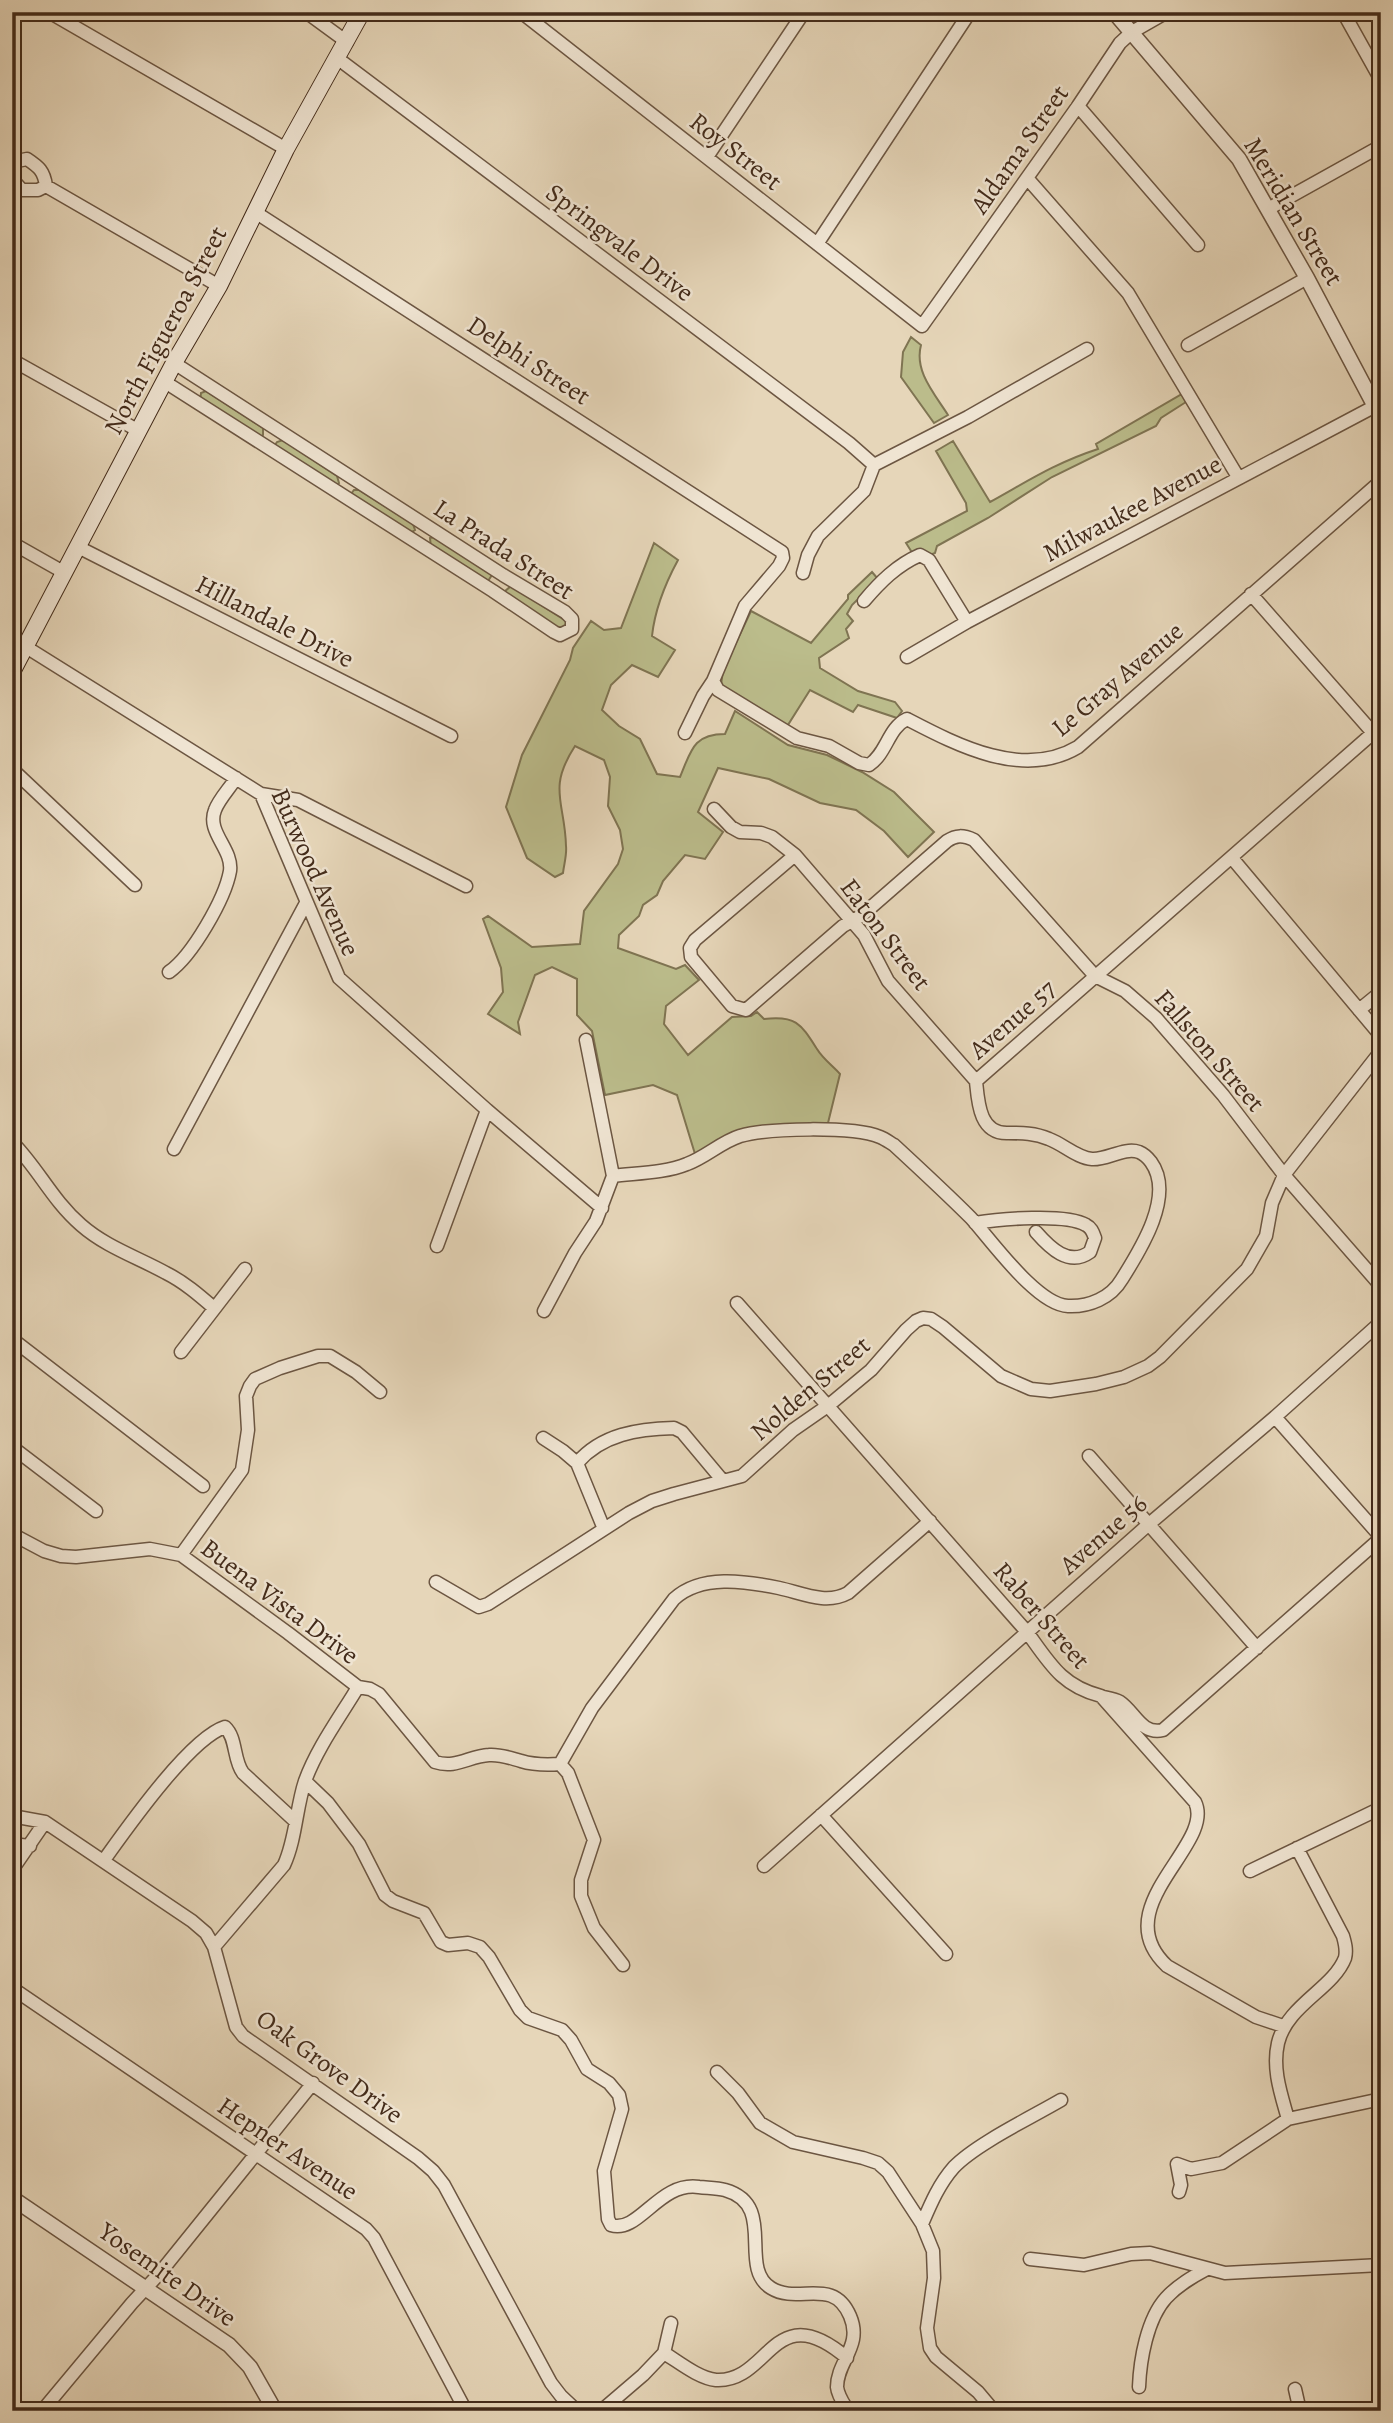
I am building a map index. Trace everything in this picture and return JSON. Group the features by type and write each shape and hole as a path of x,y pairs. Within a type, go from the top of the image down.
{"main road":[{"name":"North Figueroa Street","path":"12,672 174,363 219,286 286,149 362,12"}],"street":[{"path":"49,12 286,149"},
{"path":"306,12 347,41"},
{"name":"Roy Street","path":"521,12 922,326"},
{"path":"707,157 804,12"},
{"path":"817,244 970,12"},
{"name":"Meridian Street","path":"1114,12 1239,159 1379,409"},
{"name":"Aldama Street","path":"922,326 1120,43 1167,12"},
{"path":"1343,12 1381,80"},
{"name":"Springvale Drive","path":"337,58 849,443 874,465"},
{"path":"1078,106 1198,245"},
{"path":"1268,209 1381,146"},
{"path":"12,162 27,159 40,168 45,175 46,186"},
{"path":"1027,178 1128,293 1238,477"},
{"path":"12,179 22,190 38,190 46,186"},
{"path":"46,186 219,286"},
{"name":"Delphi Street","path":"255,212 782,552 783,558 745,607 713,681"},
{"path":"1188,345 1307,278"},
{"path":"803,573 808,555 818,536 864,491 874,465 968,417 1087,349"},
{"path":"12,360 139,431"},
{"name":"La Prada Street","path":"164,382 554,632 560,635 572,629 572,619 565,612 174,363"},
{"name":"Milwaukee Avenue","path":"908,657 967,622 1238,477 1379,409"},
{"path":"265,446 277,428"},
{"path":"340,494 350,477"},
{"name":"Le Gray Avenue","path":"713,681 718,690 797,738 829,746 859,763 869,765 875,761 894,730 907,719 961,745 1001,757 1036,762 1069,753 1381,481"},
{"path":"416,542 427,526"},
{"path":"12,543 65,573"},
{"name":"Hillandale Drive","path":"78,547 451,736"},
{"path":"864,601 888,576 909,559 920,555 929,561 967,622"},
{"path":"493,591 503,575"},
{"path":"1251,594 1378,734"},
{"name":"Burwood Avenue","path":"26,647 261,794 334,967 347,987 601,1208"},
{"path":"684,733 713,681"},
{"name":"Avenue 57","path":"612,1176 653,1172 687,1164 738,1137 753,1133 803,1129 864,1133 880,1137 894,1145 975,1223 1010,1265 1049,1299 1064,1306 1073,1306 1103,1299 1114,1290 1153,1223 1160,1197 1155,1167 1139,1152 1128,1151 1102,1159 1090,1159 1049,1139 1018,1132 1005,1134 988,1126 982,1117 976,1081 1378,734"},
{"path":"12,769 135,885"},
{"path":"169,972 181,964 195,944 220,897 230,869 225,849 214,829 214,811 236,778"},
{"path":"261,794 298,800 466,886"},
{"name":"Eaton Street","path":"714,809 731,827 740,832 761,833 772,837 795,855 872,946 880,970 888,981 976,1081"},
{"name":"Fallston Street","path":"852,921 947,841 960,835 974,840 1095,976 1125,991 1156,1018 1223,1095 1284,1175 1381,1286"},
{"path":"795,855 695,940 690,948 691,957 732,1006 746,1010 852,921"},
{"path":"1232,858 1381,1036"},
{"path":"174,1149 306,904"},
{"path":"1359,1010 1381,992"},
{"path":"544,1311 575,1253 596,1221 612,1176 586,1040"},
{"name":"Nolden Street","path":"436,1582 479,1607 488,1604 652,1502 742,1476 793,1430 829,1405 871,1370 916,1321 923,1318 931,1319 943,1327 1001,1376 1031,1389 1068,1389 1096,1384 1138,1371 1160,1357 1247,1269 1266,1236 1274,1196 1284,1175 1381,1051"},
{"path":"437,1247 487,1111"},
{"path":"12,1142 49,1192 82,1226 125,1255 169,1274 214,1308"},
{"path":"975,1223 1007,1219 1068,1221 1084,1223 1096,1238 1090,1252 1076,1258 1062,1255 1036,1232"},
{"path":"181,1352 244,1269"},
{"name":"Raber Street","path":"737,1303 1027,1632 1055,1671 1083,1692 1101,1696 1195,1802 1199,1810 1195,1828 1154,1898 1148,1916 1149,1944 1156,1956 1167,1966 1256,2017 1283,2026"},
{"name":"Avenue 56","path":"764,1866 1381,1322"},
{"path":"12,1339 203,1486"},
{"path":"180,1555 242,1470 248,1430 246,1396 255,1380 280,1367 318,1356 330,1356 356,1372 380,1392"},
{"path":"1101,1696 1119,1700 1137,1721 1150,1731 1163,1730 1381,1538 1275,1418"},
{"path":"577,1463 594,1447 612,1436 674,1428 682,1432 723,1480"},
{"path":"543,1438 577,1463 604,1530"},
{"path":"12,1447 96,1511"},
{"path":"1088,1456 1257,1648"},
{"path":"623,1965 594,1928 581,1896 581,1880 594,1840 568,1773 560,1764 592,1708 683,1590 695,1585 732,1582 776,1588 816,1598 839,1598 930,1521"},
{"name":"Buena Vista Drive","path":"12,1534 44,1551 61,1556 150,1549 180,1555 358,1687 379,1694 435,1762 443,1765 456,1764 486,1755 497,1755 536,1764 560,1764"},
{"path":"214,1947 284,1864 291,1850 305,1781 317,1755 358,1687"},
{"path":"104,1860 169,1776 215,1730 225,1727 231,1734 238,1766 243,1773 295,1821"},
{"path":"305,1781 328,1803 359,1844 385,1895 424,1913 441,1941 448,1945 468,1943 480,1947 489,1957 520,2010 528,2018 562,2030 571,2040 587,2069 609,2083 619,2095 622,2109 604,2171 608,2219 611,2225 627,2225 670,2191 681,2186 726,2190 738,2196 753,2216 756,2260 764,2282 782,2292 830,2295 847,2309 854,2332 852,2347 837,2385 848,2411"},
{"path":"1250,1871 1381,1808"},
{"path":"821,1815 946,1954"},
{"name":"Oak Grove Drive","path":"12,1816 45,1822 192,1921 206,1933 214,1947 236,2027 243,2036 313,2083 433,2171 444,2185 551,2383 577,2411"},
{"path":"12,1870 45,1822"},
{"path":"12,1844 30,1846"},
{"path":"1287,2119 1275,2067 1277,2045 1283,2026 1336,1971 1345,1959 1346,1949 1343,1936 1297,1848"},
{"name":"Hepner Avenue","path":"12,1989 366,2229 374,2238 466,2411"},
{"path":"717,2072 738,2093 760,2123 793,2142 878,2163 897,2183 922,2224 933,2251 934,2278 927,2328 930,2348 936,2357 978,2392 994,2411"},
{"path":"41,2411 313,2083"},
{"path":"1179,2192 1181,2185 1177,2164 1191,2169 1222,2163 1287,2119 1381,2099"},
{"path":"922,2224 942,2182 956,2165 972,2152 1061,2100"},
{"name":"Yosemite Drive","path":"12,2198 146,2287 240,2355 275,2411"},
{"path":"1030,2259 1084,2264 1131,2254 1150,2253 1207,2269 1239,2273 1381,2265"},
{"path":"1139,2387 1140,2363 1148,2334 1161,2305 1184,2281 1207,2269"},
{"path":"601,2411 664,2353 671,2323"},
{"path":"664,2353 705,2377 717,2380 732,2378 780,2342 793,2336 805,2335 820,2339 847,2358"},
{"path":"1295,2389 1300,2411"},
{"path":"12,2404 21,2411"}],"green space":[{"path":"911,337 921,345 920,364 923,373 948,415 934,423 901,377 903,352"},
{"path":"206,391 263,428 263,435 260,437 200,401 201,393"},
{"path":"1182,394 1186,402 1161,418 1156,426 1052,477 988,518 937,546 935,553 913,554 906,543 967,511 966,503 936,451 953,441 990,502 1055,466 1098,449 1096,444"},
{"path":"283,440 337,476 339,483 336,485 275,445"},
{"path":"354,490 359,490 413,524 415,530 410,533 351,494"},
{"path":"435,537 492,575 488,581 431,548 430,538"},
{"path":"654,543 678,560 661,596 652,636 675,650 658,677 632,665 611,685 602,710 619,726 640,739 657,774 680,777 695,746 706,737 725,734 735,711 788,745 827,755 862,772 894,792 934,832 908,857 884,831 856,810 820,803 769,779 718,768 698,812 723,832 705,859 685,855 663,881 657,895 643,905 639,916 619,935 618,948 676,969 685,965 699,980 666,1006 664,1024 688,1055 732,1017 751,1016 757,1012 764,1019 784,1018 802,1027 822,1056 840,1074 827,1127 771,1127 695,1154 677,1095 653,1085 605,1095 592,1031 577,1015 577,979 552,967 535,975 518,1022 520,1034 488,1014 503,992 501,968 483,919 488,916 532,947 580,944 584,911 618,864 623,849 620,830 608,806 610,777 604,760 575,746 567,761 560,785 566,853 563,873 555,877 527,858 506,807 522,755 570,660 573,648 591,621 604,630 621,628"},
{"path":"872,572 878,579 852,605 847,614 853,621 846,629 849,638 819,658 820,668 858,691 895,702 902,711 897,718 858,705 853,712 810,690 786,728 721,685 723,670 751,611 811,643 848,599 848,595"},
{"path":"511,586 567,624 560,630 504,592"}]}
